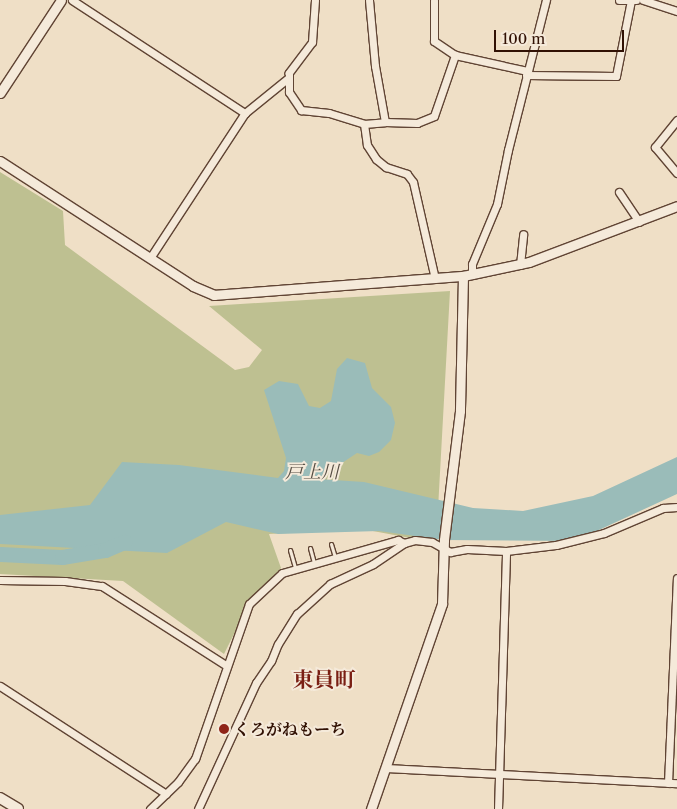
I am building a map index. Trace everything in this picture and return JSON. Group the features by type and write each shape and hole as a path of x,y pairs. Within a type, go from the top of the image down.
{"main road":[{"path":"0,798 18,809"}],"street":[{"path":"0,93 61,0"},
{"path":"72,0 245,113"},
{"path":"150,258 245,113 287,79 312,42 315,0"},
{"path":"369,0 373,16 375,66 385,122"},
{"path":"434,0 434,41 455,55 527,73 616,76 631,0"},
{"path":"371,809 437,624 442,604 444,544 460,402 467,275 497,204 546,0"},
{"path":"618,0 636,0"},
{"path":"642,0 677,11"},
{"path":"287,79 292,100 301,110 329,113 364,124 385,122 417,123 434,116 455,55"},
{"path":"677,120 655,147 677,173"},
{"path":"364,124 367,145 376,159 407,174 413,182 435,279"},
{"path":"0,161 201,291 222,296 435,279 520,265 639,222 677,206"},
{"path":"619,192 639,222"},
{"path":"520,265 523,234"},
{"path":"198,809 256,683 297,614 330,584 373,564 404,543 415,540 444,544 450,552 467,549 506,551 588,538 663,508 677,507"},
{"path":"150,809 166,794 195,759 249,604 282,573 398,540 404,543"},
{"path":"498,809 506,551"},
{"path":"668,782 677,578"},
{"path":"0,580 65,581 102,586 227,666"},
{"path":"0,686 166,794"},
{"path":"386,768 677,783"}],"lane":[{"path":"331,544 335,558"},
{"path":"310,548 314,564"},
{"path":"290,550 295,569"}],"green space":[{"path":"0,172 63,211 65,245 235,370 249,367 262,350 209,306 450,291 438,509 432,542 362,529 269,534 281,568 249,604 224,654 123,581 0,574"}],"water":[{"path":"347,358 365,363 372,388 391,407 395,423 391,440 379,452 369,456 357,453 318,479 364,482 473,508 523,511 593,496 677,457 677,494 575,541 444,540 379,531 278,534 226,522 167,553 0,544 0,515 90,505 122,462 179,465 278,478 284,471 286,458 264,390 279,381 298,384 309,406 320,408 331,401 337,369"}],"waterway":[{"name":"戸上川","path":"0,554 62,557 105,550 124,542"}],"place":[{"name":"くろがねもーち","path":"224,729"}],"district":[{"name":"東員町","path":"324,680"}]}
